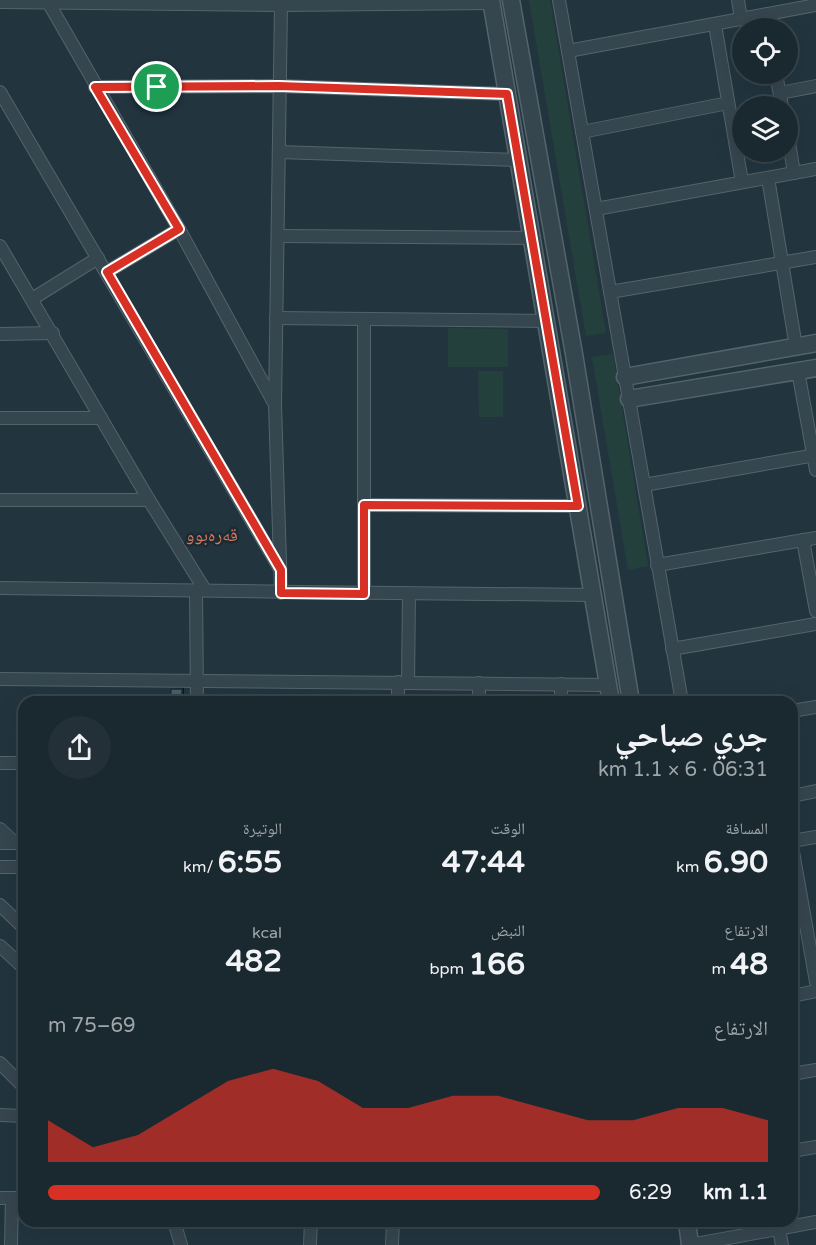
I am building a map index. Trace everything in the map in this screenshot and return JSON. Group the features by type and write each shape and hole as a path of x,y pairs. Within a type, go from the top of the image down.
{"street":[{"path":"511,0 574,354 630,696"},
{"path":"560,0 681,696"},
{"path":"738,0 741,18"},
{"path":"0,2 281,5 491,1 610,696"},
{"path":"48,2 179,229 275,405"},
{"path":"281,5 275,405 281,593"},
{"path":"746,18 816,5"},
{"path":"766,14 767,18"},
{"path":"568,51 732,21"},
{"path":"715,25 742,182"},
{"path":"778,84 780,96"},
{"path":"95,87 279,86 507,94"},
{"path":"780,93 816,86"},
{"path":"0,92 281,570"},
{"path":"582,132 728,103"},
{"path":"279,152 518,160"},
{"path":"792,162 794,173"},
{"path":"596,209 816,169"},
{"path":"768,178 796,347"},
{"path":"107,272 179,229"},
{"path":"278,236 532,238"},
{"path":"0,246 53,333 201,590 197,696"},
{"path":"610,292 816,257"},
{"path":"32,299 98,258"},
{"path":"276,318 546,321"},
{"path":"364,319 364,594"},
{"path":"0,334 53,333"},
{"path":"625,377 816,343"},
{"path":"553,359 574,354"},
{"path":"628,399 816,368"},
{"path":"798,371 816,470"},
{"path":"0,418 101,418"},
{"path":"644,485 815,456"},
{"path":"0,500 149,500"},
{"path":"364,505 578,506"},
{"path":"657,565 816,538"},
{"path":"803,540 816,611"},
{"path":"0,588 593,595"},
{"path":"400,696 403,682 409,594"},
{"path":"672,649 816,624"},
{"path":"0,679 608,685"},
{"path":"479,683 479,696"},
{"path":"561,684 561,696"},
{"path":"798,710 816,707"},
{"path":"0,763 18,763"},
{"path":"798,795 816,791"},
{"path":"0,829 18,842"},
{"path":"798,840 816,837"},
{"path":"0,843 18,843"},
{"path":"0,867 18,867"},
{"path":"0,905 18,922"},
{"path":"798,917 816,982"},
{"path":"0,946 18,962"},
{"path":"798,995 816,991"},
{"path":"0,1064 18,1080"},
{"path":"798,1073 816,1070"},
{"path":"0,1115 18,1116"},
{"path":"798,1150 816,1147"},
{"path":"11,1245 12,1198"},
{"path":"798,1225 816,1222"},
{"path":"176,1227 181,1245"},
{"path":"310,1227 310,1245"},
{"path":"392,1245 393,1227"},
{"path":"688,1227 690,1245 790,1227"},
{"path":"779,1229 782,1245"}],"green space":[{"path":"529,0 550,0 606,333 586,336"},
{"path":"448,328 508,329 508,367 448,367"},
{"path":"613,354 648,566 628,570 592,357"},
{"path":"478,371 503,371 503,417 479,417"}],"building":[{"path":"171,689 182,689 182,696 170,696"}],"district":[{"name":"قەرەبوو","path":"212,535"}],"route":[{"path":"279,86 507,94 578,506 364,505 364,594 281,593 281,570 107,272 179,229 95,87 157,87 279,86"}]}
